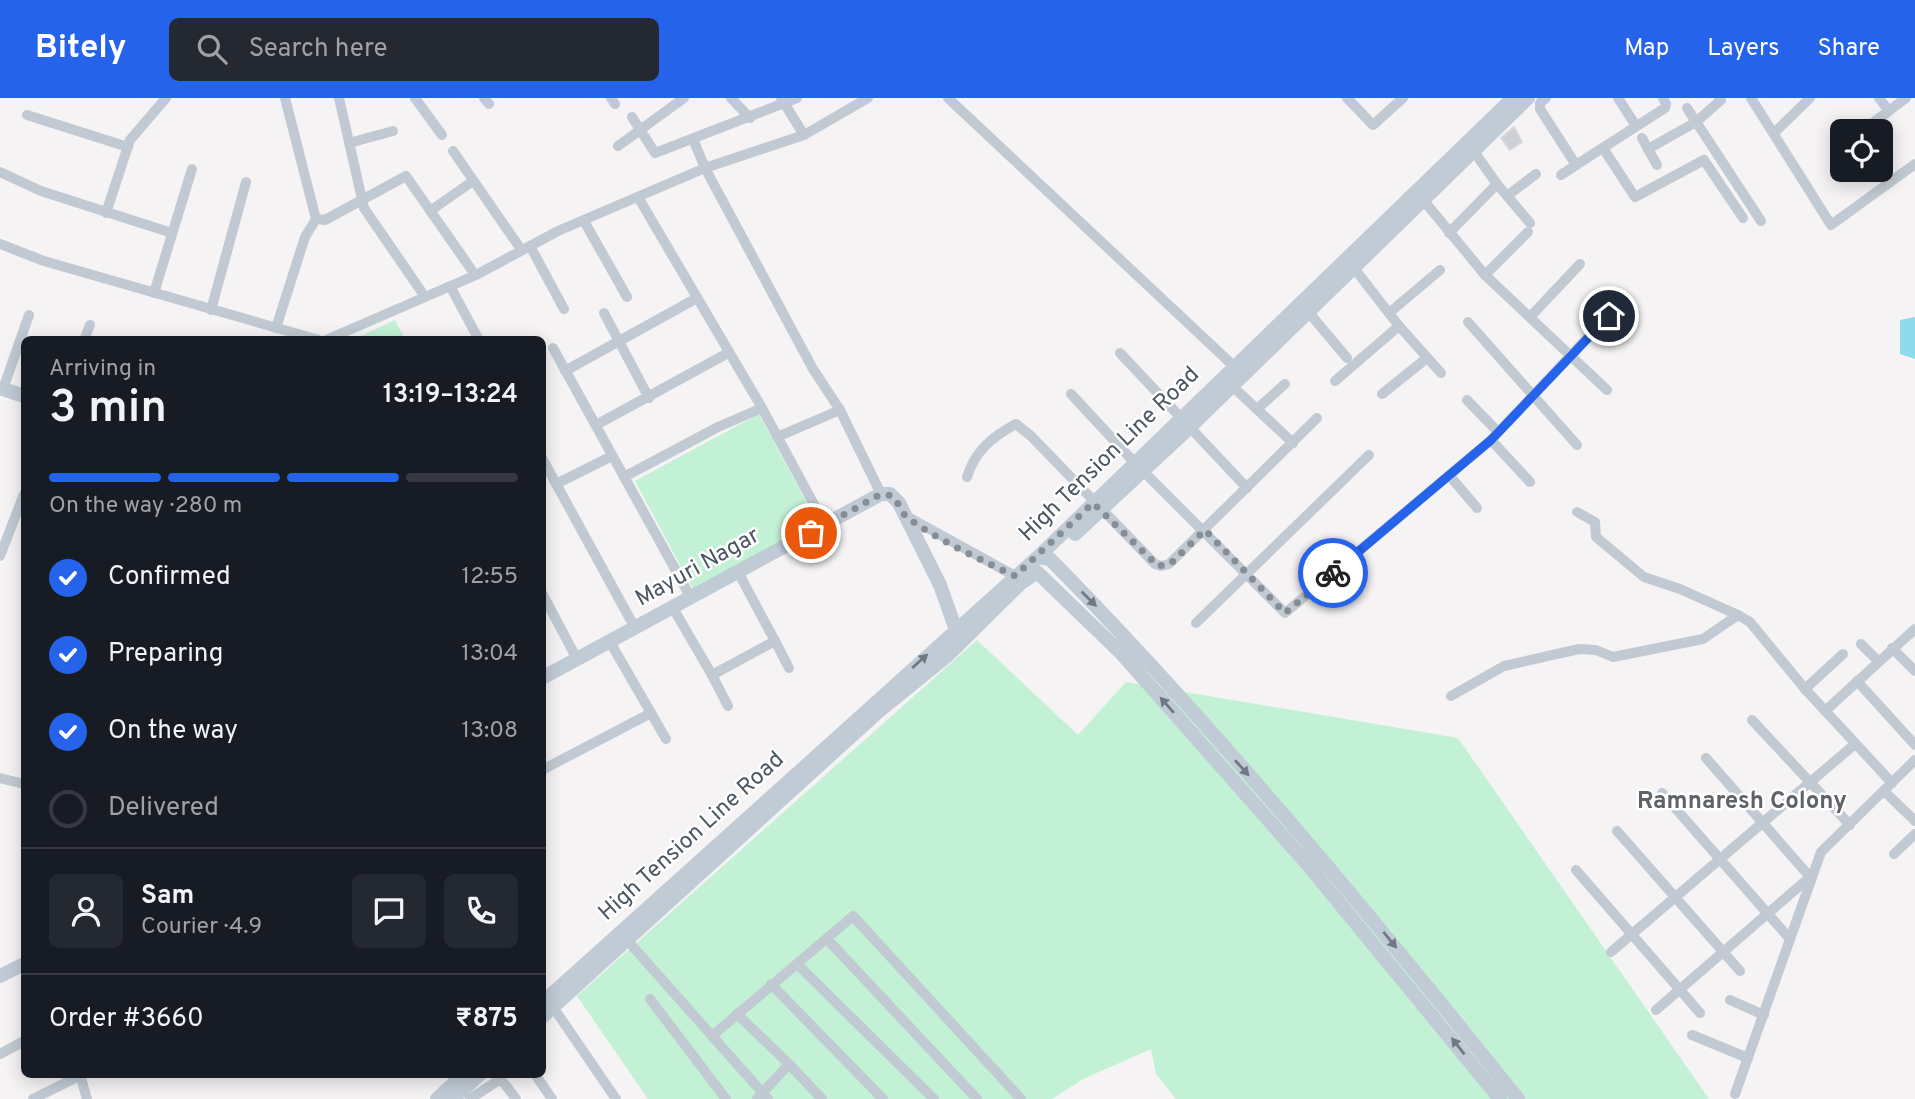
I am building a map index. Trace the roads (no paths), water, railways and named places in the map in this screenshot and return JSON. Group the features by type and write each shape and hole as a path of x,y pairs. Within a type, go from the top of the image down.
{"main road":[{"name":"High Tension Line Road","path":"546,1009 961,635 1015,576 1044,558 1471,146 1513,98"},
{"path":"1471,146 1528,98"},
{"path":"1,388 21,395"},
{"path":"881,494 895,497 940,585 961,635 1032,573 1041,574 1122,654 1308,865 1500,1099"},
{"name":"Mayuri Nagar","path":"546,676 881,494"},
{"path":"1044,558 1149,663 1320,855 1518,1099"},
{"name":"High Tension Line Road","path":"546,1009 627,940 783,793"},
{"path":"1308,865 1320,855"},
{"path":"0,976 21,966"},
{"path":"437,1099 476,1078"},
{"path":"453,1099 477,1078"}],"street":[{"path":"106,213 130,141 166,98"},
{"path":"276,328 305,237 316,219 285,98"},
{"path":"339,98 361,200 421,291"},
{"path":"415,98 442,135"},
{"path":"618,146 684,98"},
{"path":"731,98 750,118"},
{"path":"632,117 655,153 797,98"},
{"path":"335,336 705,168 804,135 868,98"},
{"path":"948,98 1239,371"},
{"path":"1347,98 1373,125 1403,98"},
{"path":"1546,98 1540,103 1540,109 1576,164"},
{"path":"1618,98 1636,126"},
{"path":"1561,174 1665,108 1663,98"},
{"path":"1648,149 1696,122 1721,100 1719,98"},
{"path":"1751,98 1831,225 1915,164"},
{"path":"1774,133 1797,102 1810,98"},
{"path":"1880,98 1889,111"},
{"path":"1878,119 1906,98"},
{"path":"784,101 804,135"},
{"path":"1686,108 1761,221"},
{"path":"27,115 128,147"},
{"path":"349,142 393,131"},
{"path":"1642,138 1657,165"},
{"path":"693,139 705,168 813,369 840,410 881,494"},
{"path":"1471,146 1529,228 1485,275"},
{"path":"1603,148 1635,197 1704,160 1743,218"},
{"path":"453,151 518,245"},
{"path":"154,293 192,169"},
{"path":"0,172 41,191 172,233"},
{"path":"1507,196 1536,174"},
{"path":"316,219 325,220 406,176 471,269"},
{"path":"430,211 474,181"},
{"path":"211,310 246,182"},
{"path":"1449,233 1497,184"},
{"path":"1420,196 1485,275 1607,390"},
{"path":"639,197 762,408 825,525"},
{"path":"584,221 627,297"},
{"path":"0,244 44,261 305,336"},
{"path":"530,246 564,309"},
{"path":"1350,263 1399,326 1441,373"},
{"path":"1530,317 1580,264"},
{"path":"1389,313 1440,270"},
{"path":"450,286 477,336"},
{"path":"565,371 620,343 697,298"},
{"path":"1305,307 1347,358"},
{"path":"604,313 649,398"},
{"path":"1,388 29,314"},
{"path":"1071,394 1139,467 1205,530 1285,613 1494,436 1609,316"},
{"path":"1468,322 1577,445"},
{"path":"86,336 90,325"},
{"path":"1335,381 1399,326"},
{"path":"553,348 691,597"},
{"path":"596,425 728,353"},
{"path":"1120,353 1247,488"},
{"path":"1382,394 1427,358"},
{"path":"1228,382 1293,443"},
{"path":"1257,409 1284,384"},
{"path":"1467,400 1530,482"},
{"path":"624,477 718,427 762,408"},
{"path":"777,437 840,410"},
{"path":"967,477 981,448 1016,424 1031,436 1096,506 1161,566 1170,564 1317,418"},
{"path":"1196,623 1244,573 1369,455"},
{"path":"556,484 612,456"},
{"path":"546,465 635,628"},
{"path":"1450,475 1477,508"},
{"path":"0,556 21,509"},
{"path":"1577,512 1595,522 1596,537 1644,578 1679,589 1750,622 1804,689 1892,783"},
{"path":"905,516 1015,576"},
{"path":"738,572 789,668"},
{"path":"546,601 577,659"},
{"path":"673,608 728,706"},
{"path":"1451,696 1504,666 1579,649 1595,649 1613,657 1703,639 1738,615"},
{"path":"1825,711 1915,629"},
{"path":"712,675 775,641"},
{"path":"610,642 667,739"},
{"path":"1861,644 1878,662"},
{"path":"1892,648 1915,671"},
{"path":"1804,689 1843,654"},
{"path":"1857,681 1915,745"},
{"path":"546,767 651,713"},
{"path":"1752,720 1850,825"},
{"path":"1611,952 1855,744"},
{"path":"1706,758 1810,877"},
{"path":"1735,1094 1821,852 1915,760"},
{"path":"0,778 21,783"},
{"path":"1885,792 1915,821"},
{"path":"1662,793 1790,939"},
{"path":"1617,831 1740,971"},
{"path":"1894,854 1915,834"},
{"path":"1576,870 1700,1013"},
{"path":"1657,1010 1810,877"},
{"path":"712,1036 853,916 1021,1099"},
{"path":"827,939 977,1099"},
{"path":"627,940 763,1097 789,1064"},
{"path":"797,964 934,1099"},
{"path":"771,984 883,1099"},
{"path":"650,999 726,1099"},
{"path":"1730,1000 1764,1015"},
{"path":"546,1009 616,1099"},
{"path":"737,1014 822,1099"},
{"path":"1692,1035 1748,1059"},
{"path":"0,1054 21,1043"},
{"path":"33,1099 75,1078"},
{"path":"82,1078 87,1099"},
{"path":"470,1099 478,1078"},
{"path":"484,1078 502,1081 516,1099"},
{"path":"538,1078 552,1099"}],"water":[{"path":"1915,317 1915,359 1900,354 1900,320"}],"district":[{"name":"Ramnaresh Colony","path":"1742,802"}]}
